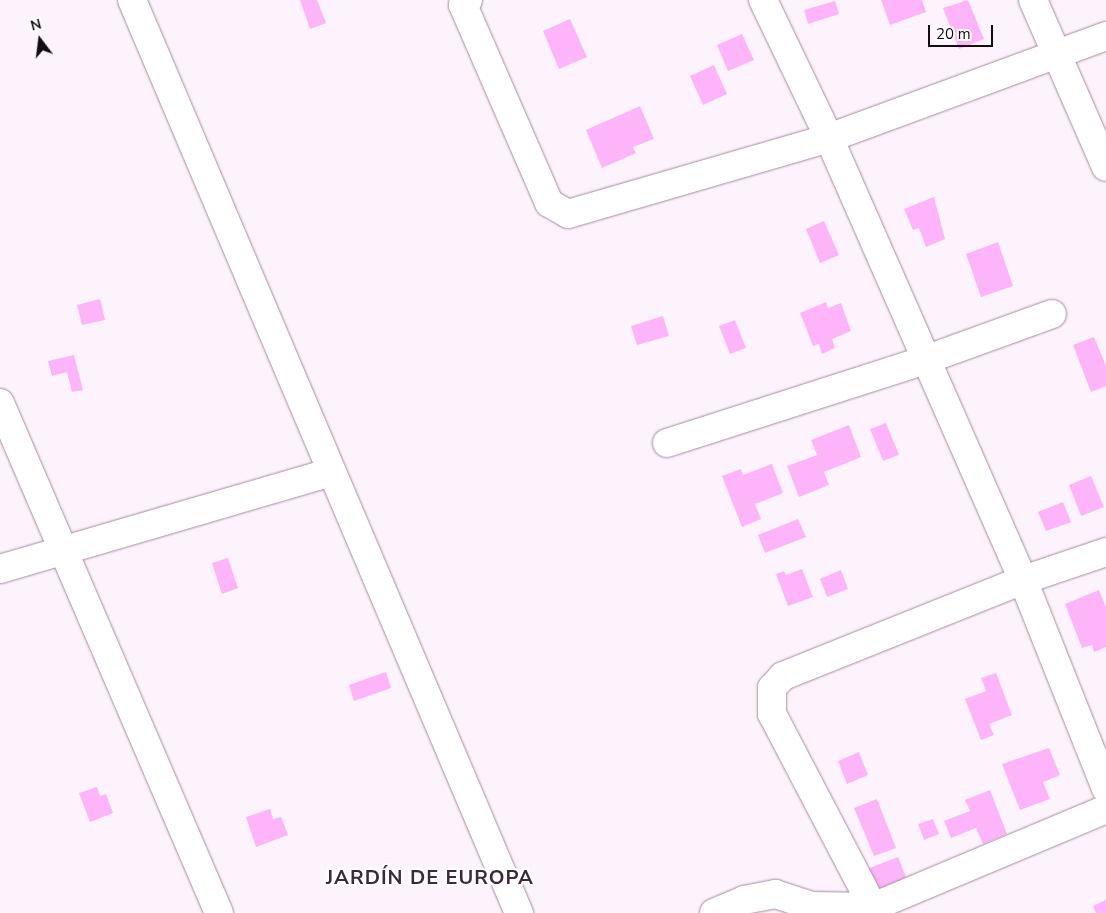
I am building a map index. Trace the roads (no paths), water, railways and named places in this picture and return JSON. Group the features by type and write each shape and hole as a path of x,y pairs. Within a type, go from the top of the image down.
{"street":[{"path":"132,0 518,913"},
{"path":"468,0 463,5 549,203 568,214 829,138 1059,56 1106,36"},
{"path":"763,0 829,138 1023,580 1106,789"},
{"path":"1033,0 1106,166"},
{"path":"667,443 925,360 1052,314"},
{"path":"0,403 219,913"},
{"path":"0,569 331,472"},
{"path":"873,907 772,714 772,688 784,676 1023,580 1106,552"},
{"path":"714,913 744,900 775,894 812,906 873,907 1106,809"}],"district":[{"name":"JARDÍN DE EUROPA","path":"430,877"}]}
